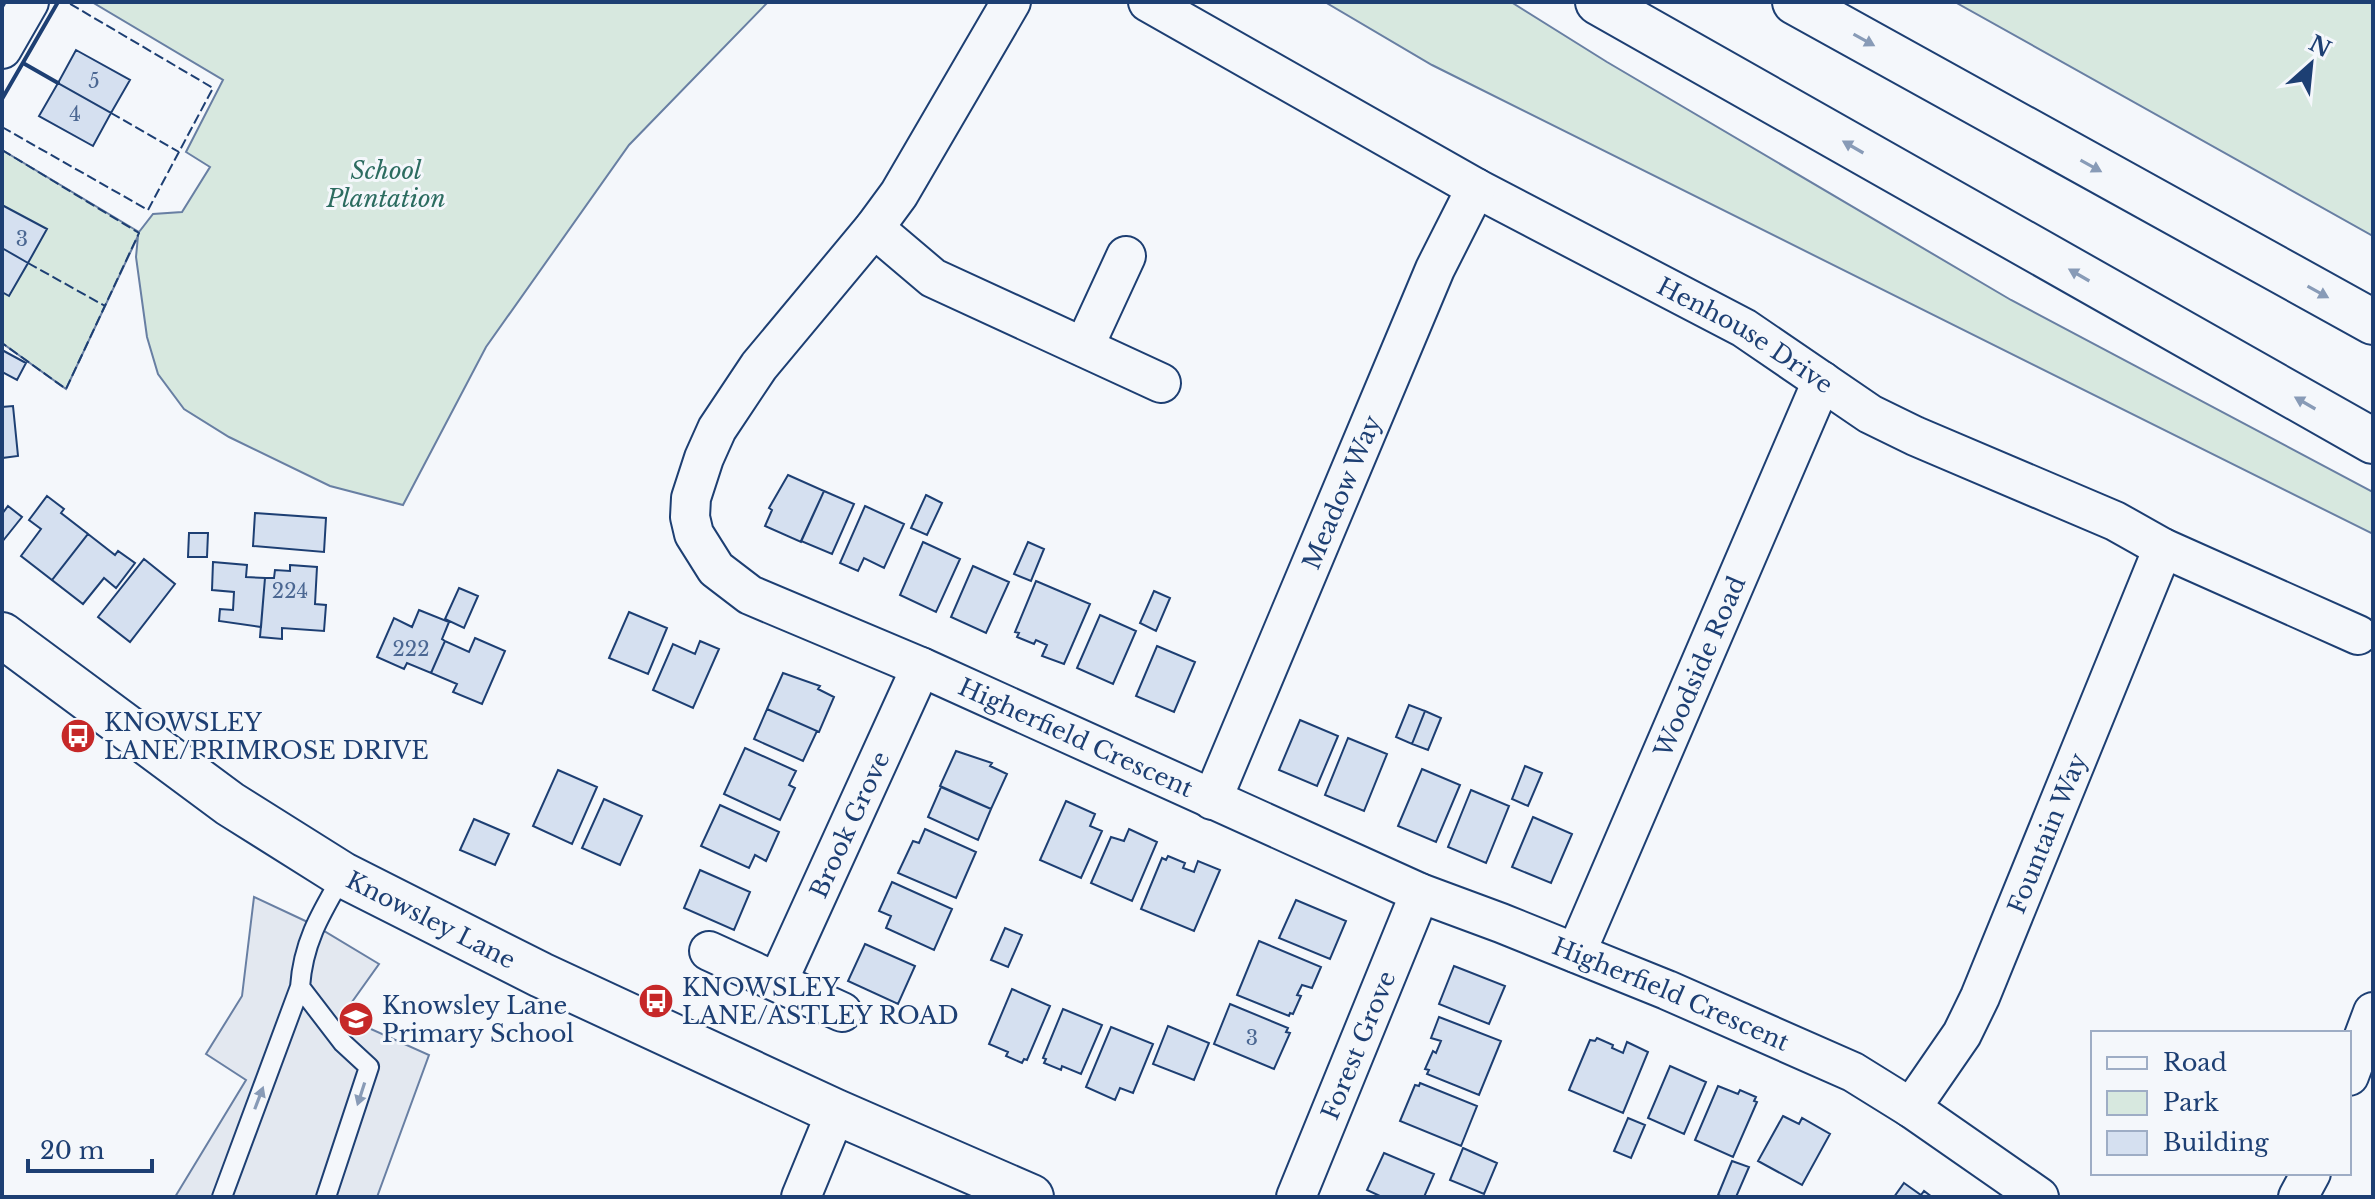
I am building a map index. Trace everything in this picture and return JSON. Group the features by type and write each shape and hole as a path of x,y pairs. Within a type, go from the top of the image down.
{"main road":[{"path":"1598,2 2373,441"},
{"path":"1795,2 2373,322"},
{"name":"Knowsley Lane","path":"2,635 218,795 343,875 541,975 836,1112 1031,1197"}],"street":[{"path":"2,49 29,2"},
{"name":"Higherfield Crescent","path":"1011,2 899,194 759,366 735,400 704,458 691,498 690,517 694,534 716,569 750,595 921,667 1420,893 1576,953 1787,1041 1853,1072 1911,1108 2039,1197"},
{"name":"Henhouse Drive","path":"1148,2 1476,188 1744,328 1870,414 2115,521 2163,548 2365,638"},
{"name":"Meadow Way","path":"1212,800 1435,269 1476,188"},
{"path":"874,228 933,278 1161,383"},
{"path":"1084,347 1126,256"},
{"name":"Woodside Road","path":"1576,953 1822,381"},
{"name":"Fountain Way","path":"1911,1108 1962,1034 1980,997 2163,548"},
{"name":"Brook Grove","path":"778,981 921,667"},
{"name":"Forest Grove","path":"1296,1197 1420,893"},
{"path":"709,951 842,1012"},
{"path":"2360,1060 2373,1012"},
{"path":"801,1197 836,1112"},
{"path":"2298,1197 2310,1175"}],"lane":[{"path":"222,1197 300,987 302,962 316,920 343,875"},
{"path":"300,987 343,1043 369,1067 326,1197"}],"green space":[{"name":"School Plantation","path":"92,2 768,2 629,145 486,347 403,505 330,486 229,437 184,409 158,374 147,337 136,257 138,236 66,389 2,343 2,150 139,232 153,214 182,212 210,167 186,152 223,80"},
{"path":"1325,2 1511,2 2011,300 2373,492 2373,534 1432,65"},
{"path":"1955,2 2373,2 2373,236"}],"shaded area":[{"path":"254,897 314,925 379,964 342,1016 429,1055 377,1197 175,1197 246,1080 206,1054 242,996"}],"building":[{"path":"76,50 130,80 111,113 58,83"},
{"path":"58,83 111,113 93,146 39,116"},
{"path":"2,205 47,229 28,263 2,248"},
{"path":"2,248 28,263 9,296 2,292"},
{"path":"2,350 26,363 17,380 2,372"},
{"path":"13,406 18,456 2,458 2,407"},
{"path":"788,475 824,491 801,542 765,526 772,510 769,508"},
{"path":"824,491 854,504 832,554 801,541"},
{"path":"926,495 942,503 927,535 911,528"},
{"path":"47,496 64,509 61,513 88,534 52,580 21,556 41,529 29,520"},
{"path":"8,506 22,517 2,542 2,514"},
{"path":"865,506 904,524 884,568 864,558 858,571 840,563"},
{"path":"255,513 326,518 324,552 253,546"},
{"path":"189,533 208,533 207,557 188,557"},
{"path":"88,534 115,555 118,551 135,563 116,588 104,578 83,604 52,580"},
{"path":"923,542 960,559 936,612 900,595"},
{"path":"1028,542 1044,549 1031,581 1014,574"},
{"path":"144,559 175,584 130,642 98,617"},
{"path":"213,562 247,565 246,577 265,578 261,627 219,621 220,609 233,610 234,592 212,590"},
{"path":"290,565 317,567 315,604 326,605 324,631 282,628 282,639 260,637 265,578 274,578 275,570 290,571"},
{"path":"973,566 1009,582 986,633 951,617"},
{"path":"1036,581 1090,604 1064,664 1042,656 1047,645 1036,640 1034,644 1017,637 1019,633 1015,632"},
{"path":"459,588 478,596 464,628 445,619"},
{"path":"1154,591 1170,598 1156,631 1140,623"},
{"path":"419,610 449,622 442,639 445,641 431,673 407,663 404,669 377,657 394,618 412,627"},
{"path":"629,612 667,628 648,674 609,658"},
{"path":"1100,615 1136,631 1113,684 1077,668"},
{"path":"475,638 505,651 482,704 453,692 457,684 431,673 445,641 469,652"},
{"path":"700,641 719,649 693,708 653,690 673,644 695,654"},
{"path":"1157,646 1195,662 1174,712 1136,696"},
{"path":"783,673 820,686 818,689 834,697 819,732 767,709"},
{"path":"1409,705 1425,711 1412,744 1396,737"},
{"path":"767,709 817,731 803,761 754,739"},
{"path":"1425,711 1441,718 1428,750 1412,744"},
{"path":"1300,720 1338,736 1317,786 1279,770"},
{"path":"1348,738 1387,754 1364,811 1325,795"},
{"path":"745,748 796,771 789,785 795,788 780,820 724,794"},
{"path":"956,751 992,763 990,766 1007,774 991,809 940,786"},
{"path":"1525,766 1542,773 1528,806 1512,799"},
{"path":"1422,769 1460,785 1436,842 1398,826"},
{"path":"558,770 597,787 572,844 533,826"},
{"path":"941,787 991,809 978,840 928,817"},
{"path":"1471,790 1509,806 1486,863 1448,847"},
{"path":"604,799 642,816 620,865 582,848"},
{"path":"1066,801 1095,814 1090,826 1102,831 1081,878 1040,860"},
{"path":"720,805 779,832 766,861 755,855 749,868 701,846"},
{"path":"1533,817 1572,834 1551,883 1512,867"},
{"path":"474,819 509,834 495,865 460,850"},
{"path":"925,829 976,852 956,898 898,873 913,841 919,843"},
{"path":"1129,829 1157,842 1132,901 1091,883 1111,837 1124,841"},
{"path":"1168,856 1185,863 1183,868 1194,872 1198,861 1220,870 1194,931 1141,909 1162,858 1166,860"},
{"path":"700,870 750,892 734,930 684,908"},
{"path":"892,882 952,909 934,950 886,928 891,916 879,911"},
{"path":"1296,900 1346,921 1330,959 1279,938"},
{"path":"1005,928 1022,935 1008,967 991,960"},
{"path":"1259,941 1321,967 1312,988 1302,985 1297,995 1301,996 1293,1014 1289,1016 1237,995"},
{"path":"865,944 915,966 898,1004 848,981"},
{"path":"1454,966 1505,986 1489,1024 1439,1004"},
{"path":"1012,989 1050,1006 1027,1060 1024,1059 1022,1063 1006,1056 1008,1052 989,1044"},
{"path":"1230,1004 1288,1028 1286,1032 1290,1033 1274,1069 1214,1044"},
{"path":"1063,1009 1102,1025 1081,1074 1044,1063 1046,1059 1043,1058"},
{"path":"1439,1017 1501,1041 1479,1095 1427,1074 1429,1070 1425,1069 1441,1041 1431,1038"},
{"path":"1168,1026 1209,1043 1194,1080 1153,1064"},
{"path":"1111,1027 1153,1044 1133,1093 1120,1088 1115,1100 1086,1087"},
{"path":"1597,1038 1623,1053 1627,1042 1648,1052 1623,1113 1569,1090 1590,1040"},
{"path":"1670,1066 1706,1082 1684,1134 1648,1118"},
{"path":"1420,1083 1477,1106 1461,1146 1400,1121 1415,1085 1419,1086"},
{"path":"1718,1086 1756,1097 1754,1101 1757,1102 1733,1157 1695,1140"},
{"path":"1783,1116 1799,1124 1802,1118 1830,1134 1802,1185 1758,1161"},
{"path":"1628,1118 1645,1125 1631,1158 1614,1151"},
{"path":"1463,1148 1497,1163 1484,1194 1450,1180"},
{"path":"1384,1153 1434,1174 1424,1197 1382,1197 1367,1190"},
{"path":"1732,1161 1749,1167 1736,1197 1723,1197 1718,1195"},
{"path":"1904,1183 1921,1195 1924,1191 1932,1197 1894,1197"}],"fence":[{"path":"2,127 148,210 213,88 67,2"},
{"path":"111,113 179,152"},
{"path":"2,150 139,233 66,389 2,343"},
{"path":"28,263 105,306"}],"wall":[{"path":"2,99 58,2"},
{"path":"23,63 58,83"}],"place":[{"name":"KNOWSLEY LANE/PRIMROSE DRIVE","path":"78,736"},
{"name":"KNOWSLEY LANE/ASTLEY ROAD","path":"656,1001"},
{"name":"Knowsley Lane Primary School","path":"356,1019"}]}
